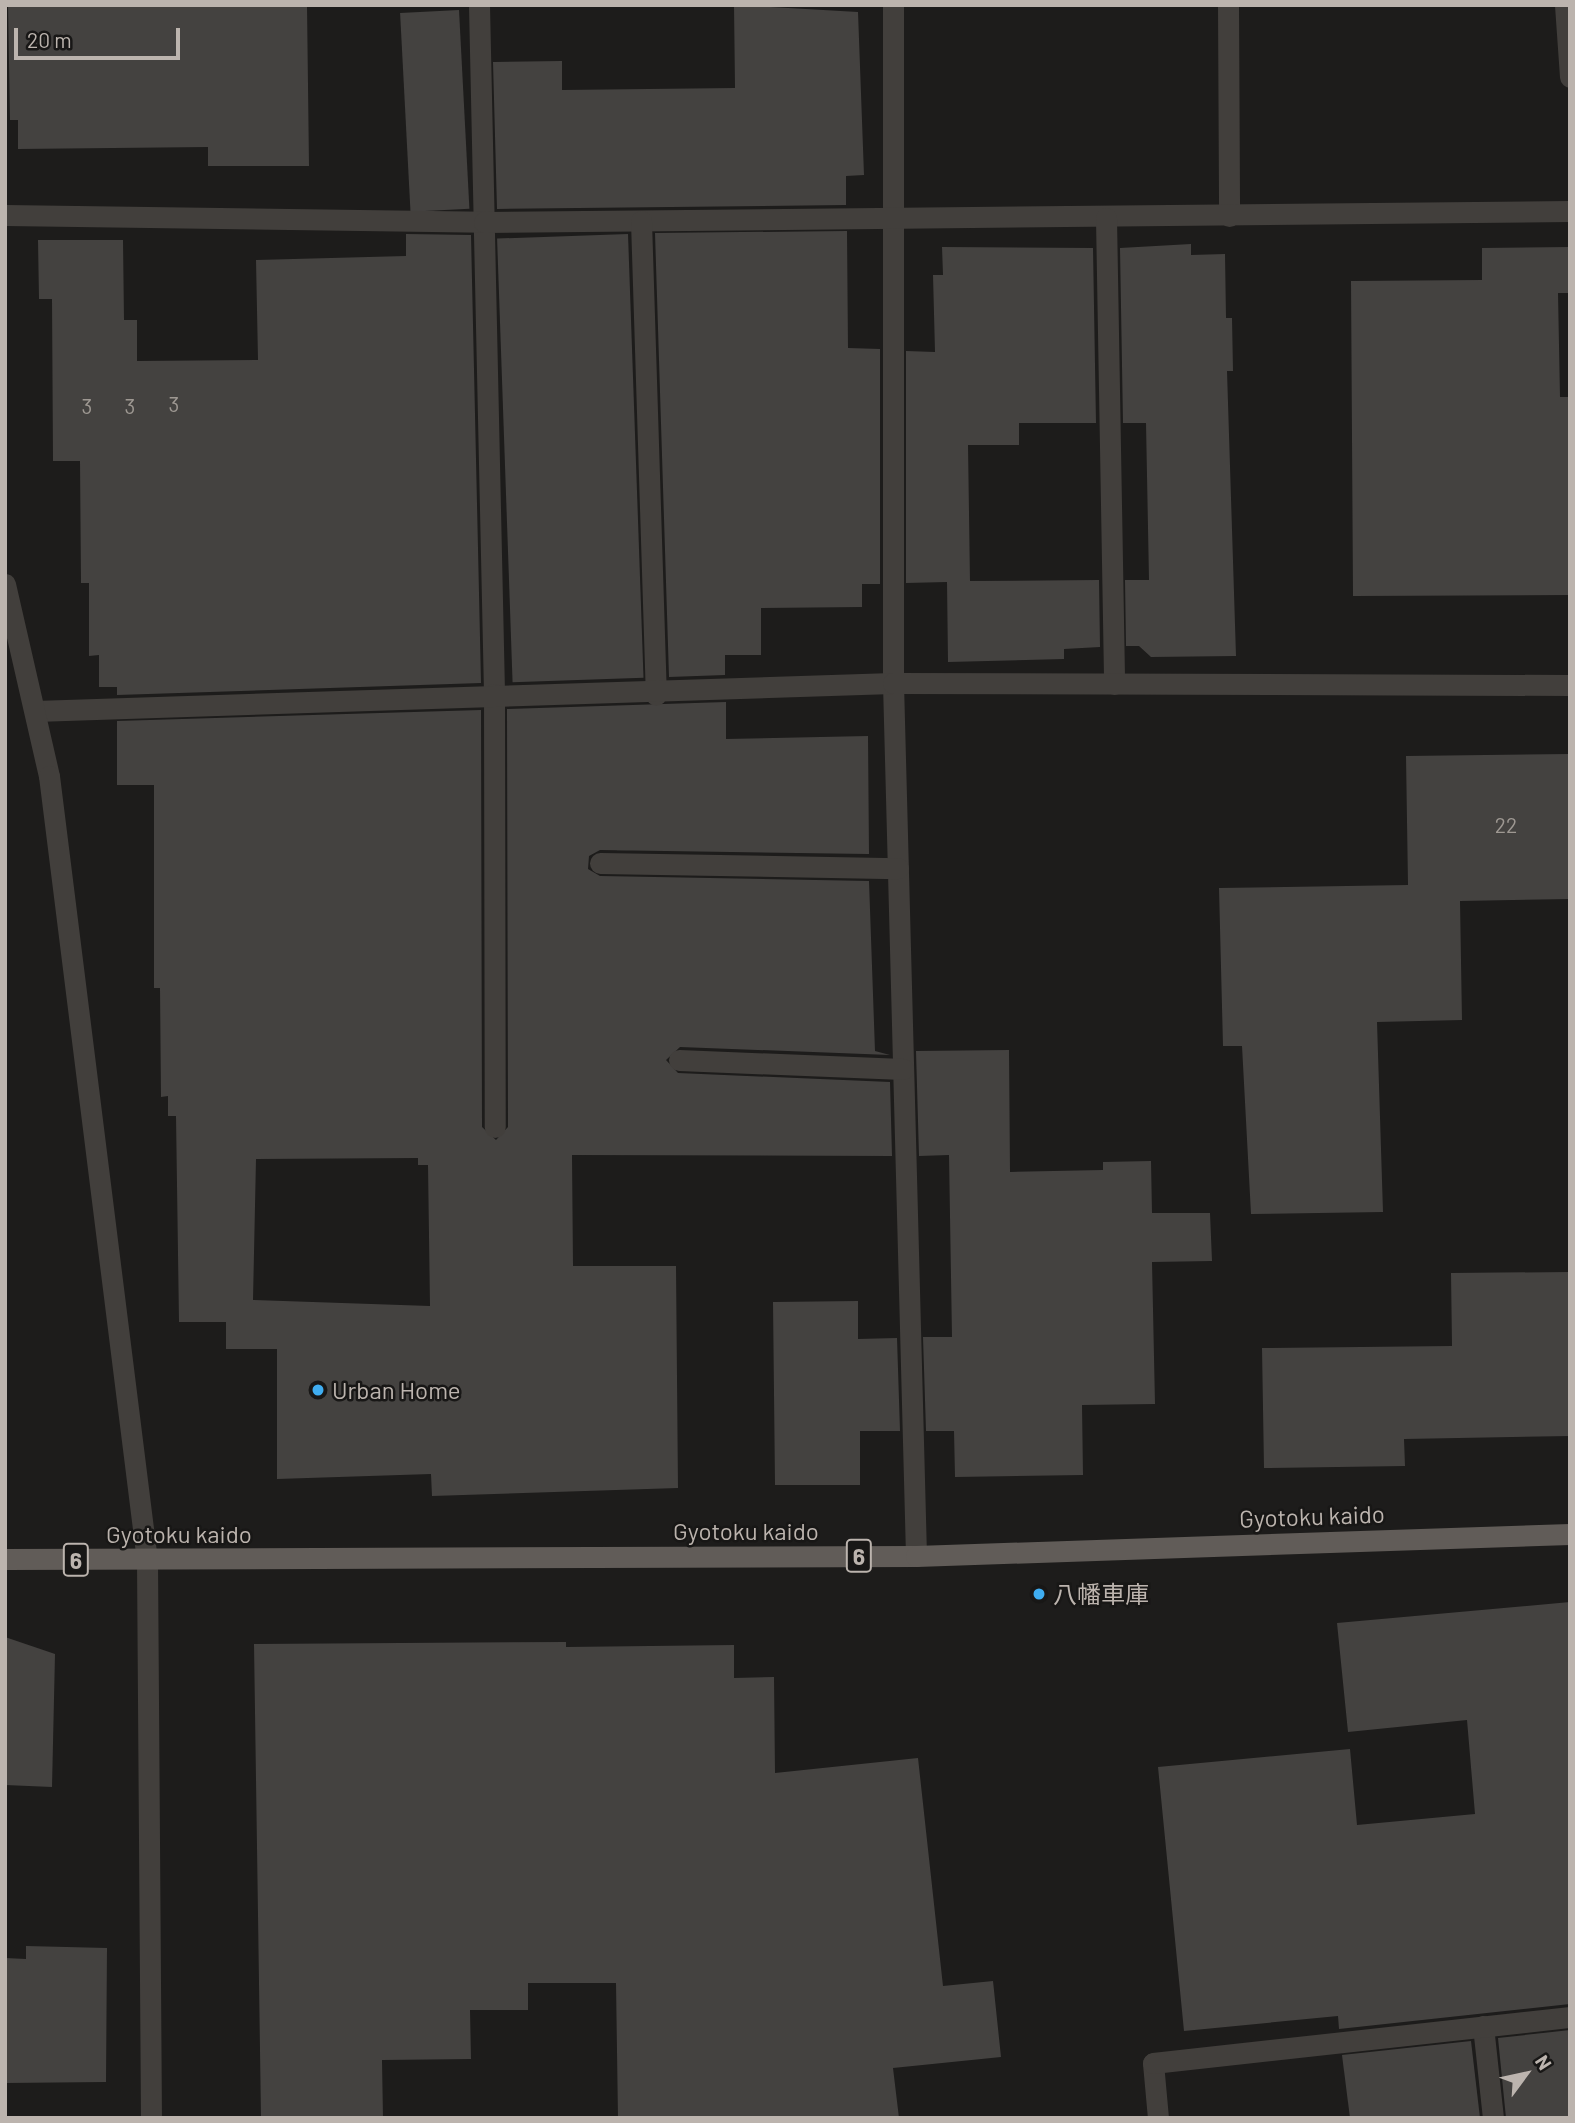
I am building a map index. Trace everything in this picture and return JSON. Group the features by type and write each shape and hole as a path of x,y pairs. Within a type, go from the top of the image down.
{"main road":[{"name":"Gyotoku kaido","path":"5,1559 147,1561 916,1556 1570,1534"}],"street":[{"path":"479,5 494,694 495,1127"},
{"path":"893,5 893,683 916,1556"},
{"path":"1228,5 1229,216"},
{"path":"1565,5 1570,76"},
{"path":"5,215 484,222 895,221 1570,211"},
{"path":"1107,218 1114,684"},
{"path":"641,221 656,695"},
{"path":"5,584 49,776 147,1561 150,2118"},
{"path":"36,711 494,694 656,695 893,683 1570,685"},
{"path":"600,863 898,868"},
{"path":"679,1060 903,1069"},
{"path":"1158,2118 1153,2063 1570,2017"},
{"path":"1483,2026 1493,2118"}],"building":[{"path":"8,5 307,5 309,166 208,166 208,147 18,149 18,120 10,120"},
{"path":"734,5 858,12 864,175 846,176 846,205 497,209 493,62 562,61 562,90 735,88"},
{"path":"459,10 469,209 410,212 400,13"},
{"path":"847,231 848,348 880,349 880,584 862,584 862,607 761,608 761,655 725,655 725,675 669,677 655,233"},
{"path":"406,234 471,235 481,683 117,695 117,687 99,687 99,655 89,656 89,583 81,583 80,461 53,461 52,299 39,299 38,240 123,240 124,320 137,320 137,361 258,360 256,260 406,256"},
{"path":"628,234 643,678 513,682 497,239"},
{"path":"1191,244 1191,255 1225,254 1226,318 1232,318 1233,371 1227,371 1236,656 1151,657 1139,646 1126,646 1125,580 1149,580 1146,423 1123,423 1120,248"},
{"path":"942,247 1093,248 1096,423 1019,423 1019,445 968,445 970,581 1099,580 1100,647 1064,649 1064,659 948,662 947,582 906,583 906,351 935,352 933,275 943,275"},
{"path":"1570,247 1570,293 1558,293 1560,397 1570,397 1570,595 1353,596 1351,281 1482,280 1482,248"},
{"path":"726,702 726,739 868,736 869,854 600,850 589,856 588,869 600,876 869,881 875,1051 890,1055 680,1047 666,1060 678,1073 890,1082 892,1156 572,1155 573,1266 676,1266 678,1488 432,1496 431,1474 277,1479 277,1349 226,1349 226,1322 179,1322 176,1116 168,1116 168,1096 161,1097 160,988 154,988 154,785 117,785 117,721 481,710 482,1127 496,1140 508,1127 507,709","holes":["418,1158 418,1165 428,1165 430,1306 253,1300 256,1159"]},
{"path":"1570,754 1570,899 1460,901 1462,1020 1377,1022 1383,1212 1251,1214 1242,1046 1223,1046 1219,888 1408,885 1406,756"},
{"path":"1009,1050 1010,1172 1103,1170 1103,1162 1151,1161 1152,1213 1210,1213 1212,1261 1152,1262 1155,1404 1082,1405 1083,1475 955,1477 954,1431 926,1431 923,1337 952,1337 949,1155 919,1156 916,1051"},
{"path":"1570,1272 1570,1436 1404,1439 1405,1466 1264,1468 1262,1348 1452,1346 1451,1273"},
{"path":"858,1301 858,1339 897,1338 900,1431 860,1431 860,1485 775,1485 773,1302"},
{"path":"1570,1602 1570,2004 1339,2029 1338,2016 1184,2031 1158,1767 1350,1749 1357,1825 1475,1814 1467,1720 1348,1732 1337,1623"},
{"path":"5,1637 55,1654 52,1787 5,1785"},
{"path":"566,1642 566,1647 734,1645 734,1678 774,1677 775,1773 918,1758 943,1986 993,1981 1001,2057 893,2068 899,2118 618,2118 616,1983 528,1983 528,2010 470,2010 471,2059 382,2060 383,2118 261,2118 254,1644"},
{"path":"26,1946 107,1948 106,2082 5,2083 5,1958 26,1959"},
{"path":"1570,2030 1570,2118 1506,2118 1498,2038"},
{"path":"1471,2041 1480,2118 1350,2118 1342,2055"}],"place":[{"name":"Urban Home","path":"318,1390"},
{"name":"八幡車庫","path":"1039,1594"}]}
